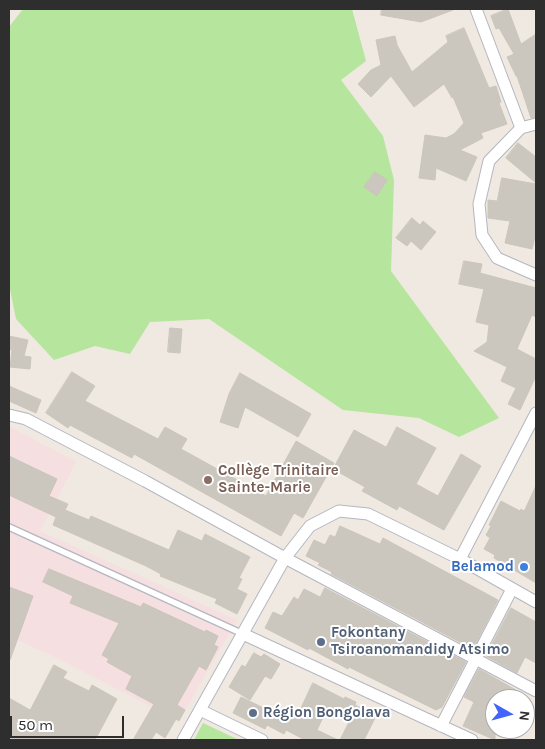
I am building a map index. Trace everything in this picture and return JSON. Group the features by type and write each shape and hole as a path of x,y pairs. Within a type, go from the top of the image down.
{"street":[{"path":"476,9 521,128"},
{"path":"536,124 521,128 489,161 479,204 482,235 497,258 536,276"},
{"path":"460,559 536,413"},
{"path":"9,415 26,419 145,481 285,558 536,691"},
{"path":"183,740 285,558 310,526 339,511 368,514 460,559 536,602"},
{"path":"441,726 512,589"},
{"path":"243,634 472,740"},
{"path":"200,710 262,740"}],"lane":[{"path":"9,527 243,634"}],"shaded area":[{"path":"9,426 76,462 40,531 237,620 179,721 59,659 9,636"}],"green space":[{"path":"23,9 352,9 366,61 341,80 383,136 394,180 391,271 499,418 459,437 419,418 343,410 209,319 150,322 130,354 95,346 54,360 16,319 9,284 9,27"},
{"path":"203,723 239,740 194,740"}],"building":[{"path":"382,9 453,10 421,22 381,15"},
{"path":"508,9 521,44 536,34 536,117 531,118 517,76 507,57 514,54 499,28 496,29 491,16"},
{"path":"464,28 489,88 496,86 501,102 499,103 507,124 481,133 483,138 460,150 477,157 466,181 436,168 435,180 419,178 425,135 446,138 454,134 464,123 453,97 444,84 414,107 391,76 371,97 358,84 371,70 381,65 376,40 395,36 397,45 412,72 448,42 446,36"},
{"path":"518,143 536,157 536,183 506,158"},
{"path":"375,172 387,180 377,196 364,187"},
{"path":"502,178 536,184 536,233 532,249 505,243 510,221 488,218 488,200 497,201"},
{"path":"412,218 420,225 423,221 436,232 421,250 411,241 407,246 396,238"},
{"path":"464,261 482,264 480,273 536,288 536,317 532,315 517,349 536,359 536,376 520,410 508,404 516,388 501,381 507,367 474,351 487,342 489,325 476,322 484,289 459,284"},
{"path":"170,328 182,329 180,353 168,352"},
{"path":"9,336 28,340 24,356 31,357 30,369 10,367 12,350 9,349"},
{"name":"Collège Trinitaire Sainte-Marie","path":"72,372 95,386 85,401 158,439 165,427 187,439 181,449 266,496 296,441 334,463 303,518 294,513 281,536 134,454 132,458 70,425 68,428 46,413"},
{"path":"240,373 311,414 298,437 245,407 238,428 220,422 229,394"},
{"path":"9,386 41,400 36,413 9,401"},
{"path":"397,427 436,448 416,484 438,496 461,454 481,466 444,530 399,506 397,510 362,491 365,487 333,469 354,430 386,447"},
{"path":"9,456 57,479 49,496 68,504 65,510 89,520 91,516 169,550 178,530 202,541 205,534 250,557 239,578 242,579 237,589 247,594 237,614 215,603 217,599 160,576 161,574 146,566 53,525 56,517 9,495"},
{"path":"536,486 536,583 494,558 495,555 484,549 490,538 486,535 491,526 489,525 501,501 520,511 521,509 524,511"},
{"path":"340,526 380,544 383,538 498,600 473,649 331,574 332,572 318,565 320,563 306,556 314,540 325,545 330,535 335,537"},
{"path":"49,569 141,607 143,603 205,632 206,630 218,636 214,645 218,647 206,670 199,666 177,705 185,710 179,721 176,719 165,738 156,732 151,740 133,740 154,704 126,689 132,676 107,662 109,659 102,655 119,623 70,603 73,596 43,582"},
{"path":"9,587 33,596 10,660 9,659"},
{"path":"325,588 466,662 442,707 436,710 265,628 273,612 282,616 294,597 298,600 304,589 320,597"},
{"path":"511,608 536,622 536,663 525,657 517,673 486,656"},
{"path":"254,653 261,657 264,654 280,664 271,679 265,676 250,700 229,687 242,665 245,667"},
{"path":"54,665 67,672 63,678 89,691 92,685 117,699 95,740 9,740 9,698 30,710"},
{"path":"479,669 514,689 485,689 485,736 463,726 474,702 464,697"},
{"path":"313,683 344,699 345,697 356,702 355,705 376,716 364,740 340,740 350,720 327,709 317,730 338,740 305,740 286,730 284,734 267,725 265,729 233,713 241,697 276,714 278,709 296,718"}],"place":[{"name":"Collège Trinitaire Sainte-Marie","path":"208,480"},
{"name":"Belamod","path":"524,567"},
{"name":"Fokontany Tsiroanomandidy Atsimo","path":"321,642"},
{"name":"Région Bongolava","path":"253,713"}]}
